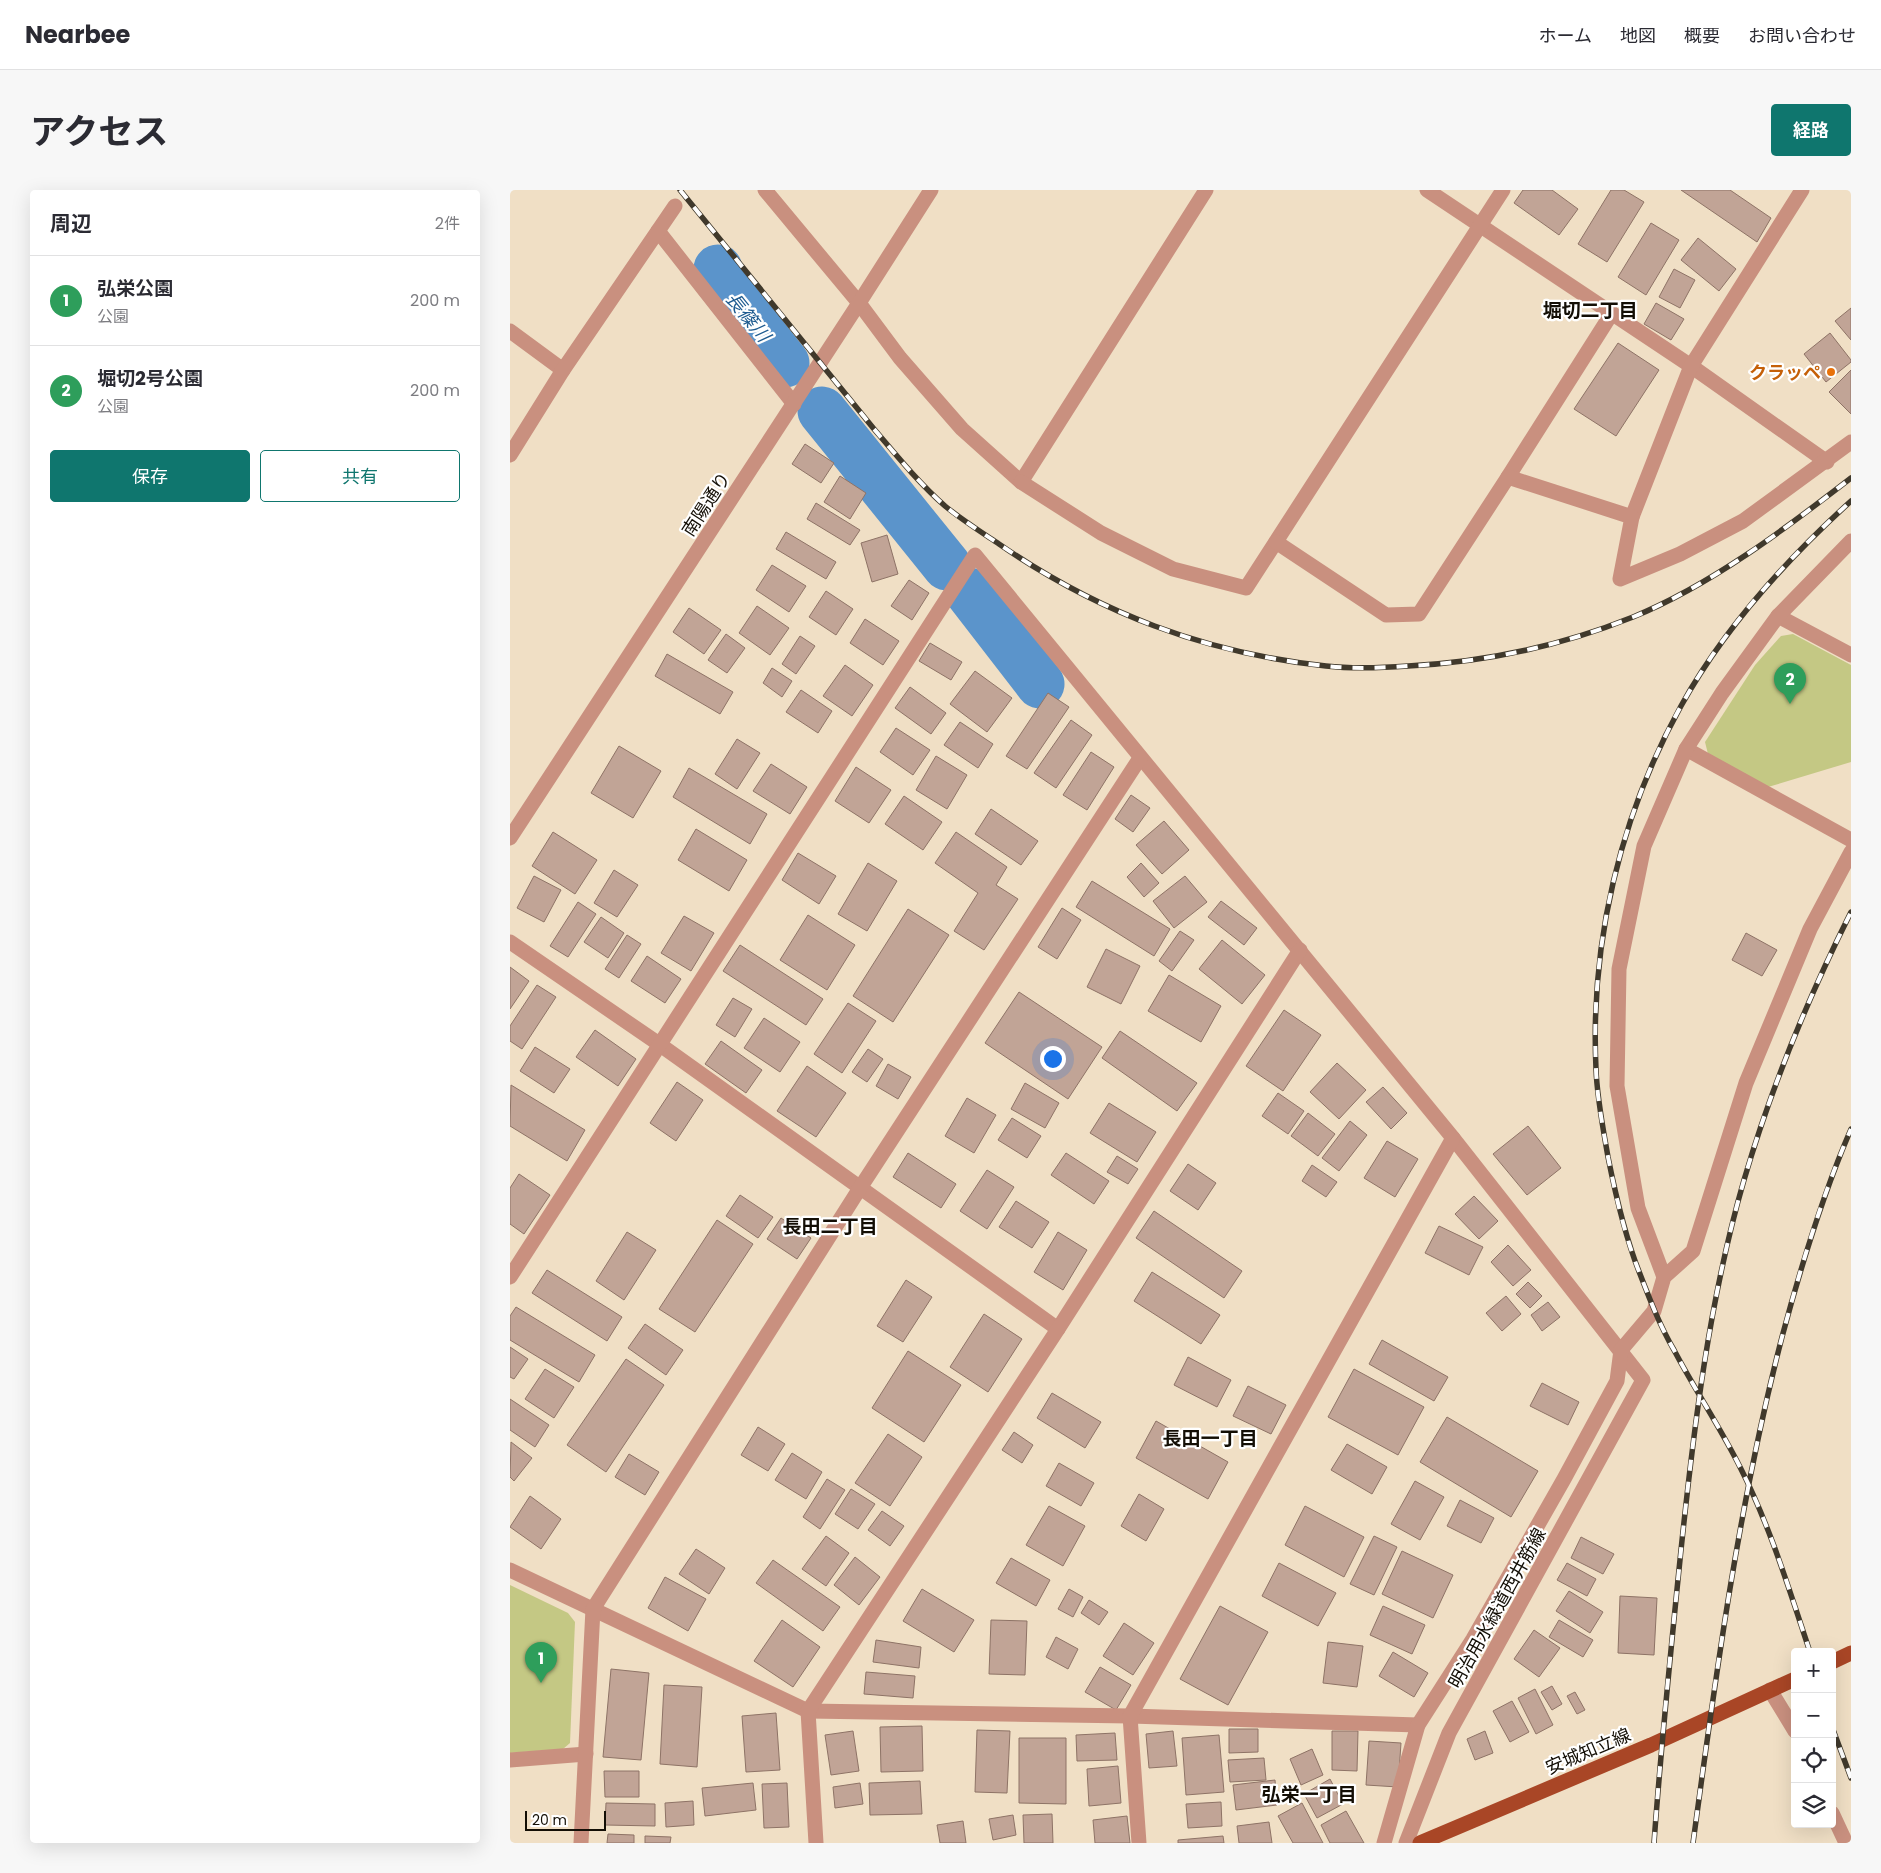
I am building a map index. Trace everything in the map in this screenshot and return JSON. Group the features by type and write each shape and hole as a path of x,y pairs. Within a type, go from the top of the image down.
{"main road":[{"path":"1836,1660 1851,1653"},
{"name":"安城知立線","path":"1423,1842 1651,1745 1791,1682"}],"street":[{"path":"765,190 859,304 900,358 962,429 1021,482 1101,533 1173,569 1246,588 1503,190"},
{"name":"南陽通り","path":"510,838 859,304 931,190"},
{"path":"1021,482 1206,190"},
{"path":"1427,190 1691,366 1827,462"},
{"path":"1802,190 1691,366 1632,516 1620,579 1680,554 1743,521 1827,462 1851,442"},
{"path":"510,455 563,370 676,206"},
{"path":"658,231 794,404"},
{"path":"1276,542 1386,615 1419,614 1612,313"},
{"path":"510,331 563,370"},
{"path":"1508,477 1632,516"},
{"path":"1664,1276 1638,1208 1617,1086 1619,969 1644,846 1686,749 1722,693 1778,616 1828,562 1851,541"},
{"path":"510,1277 975,554 1140,758 1453,1138 1621,1350"},
{"path":"1778,616 1851,655"},
{"path":"1686,749 1851,840"},
{"path":"581,1843 593,1609 860,1188 1140,758"},
{"path":"1384,1843 1418,1725 1473,1639 1564,1479 1617,1381 1621,1350 1654,1311 1664,1276 1693,1251 1746,1083 1810,929 1851,852"},
{"path":"510,942 659,1044 1058,1329"},
{"path":"816,1843 808,1711 1058,1329 1300,950"},
{"path":"1139,1843 1130,1716 1453,1138"},
{"name":"明治用水緑道西井筋線","path":"1406,1843 1450,1733 1643,1380 1621,1350"},
{"path":"510,1570 808,1711 1130,1716 1418,1725"},
{"path":"1770,1690 1791,1724"},
{"path":"510,1760 586,1754"},
{"path":"1836,1822 1846,1843"}],"green space":[{"path":"1793,634 1851,665 1851,762 1768,787 1708,754 1705,742 1755,665 1781,636"},
{"path":"510,1585 568,1613 575,1622 570,1743 563,1749 510,1753"}],"building":[{"path":"1523,190 1552,190 1578,209 1559,235 1514,203"},
{"path":"1611,190 1624,190 1644,202 1607,262 1578,244"},
{"path":"1681,190 1730,190 1771,218 1757,242"},
{"path":"1651,223 1679,240 1646,295 1618,277"},
{"path":"1698,238 1736,269 1719,291 1681,260"},
{"path":"1674,269 1695,280 1680,308 1659,297"},
{"path":"1656,303 1684,319 1671,340 1644,324"},
{"path":"1851,308 1851,340 1835,321"},
{"path":"1830,333 1851,362 1826,382 1804,354"},
{"path":"1618,343 1659,370 1616,436 1574,409"},
{"path":"1851,370 1851,414 1829,392"},
{"path":"805,444 834,463 821,483 792,464"},
{"path":"840,476 866,493 850,519 824,502"},
{"path":"816,503 860,530 850,545 807,519"},
{"path":"786,532 836,562 826,579 776,549"},
{"path":"887,535 898,574 872,582 861,543"},
{"path":"772,565 806,586 789,612 756,590"},
{"path":"909,580 929,593 912,620 891,606"},
{"path":"826,591 853,609 836,635 809,617"},
{"path":"757,606 789,628 770,655 739,633"},
{"path":"689,608 721,630 704,654 673,632"},
{"path":"865,619 899,641 883,665 850,643"},
{"path":"726,634 745,648 727,673 708,660"},
{"path":"800,636 815,646 796,674 782,664"},
{"path":"930,643 962,662 951,680 919,661"},
{"path":"667,654 733,692 720,714 655,676"},
{"path":"845,665 873,685 852,716 823,696"},
{"path":"772,668 792,681 782,697 763,683"},
{"path":"975,671 1012,698 987,732 950,704"},
{"path":"910,687 946,713 931,734 895,708"},
{"path":"801,690 832,711 818,733 786,712"},
{"path":"1048,693 1069,707 1027,769 1006,756"},
{"path":"1071,720 1092,735 1056,788 1034,773"},
{"path":"960,722 993,744 978,768 944,745"},
{"path":"896,728 930,750 913,775 880,752"},
{"path":"737,739 760,753 737,789 715,774"},
{"path":"619,746 661,771 633,818 591,793"},
{"path":"1091,752 1114,767 1087,810 1063,795"},
{"path":"936,756 967,775 947,809 916,790"},
{"path":"771,764 807,787 790,814 753,791"},
{"path":"856,767 891,790 869,823 835,801"},
{"path":"689,768 767,814 750,844 673,797"},
{"path":"1131,795 1150,808 1133,832 1115,819"},
{"path":"904,796 942,822 923,850 885,824"},
{"path":"991,809 1038,841 1021,865 975,834"},
{"path":"1164,821 1189,850 1162,874 1136,845"},
{"path":"696,829 747,860 729,891 678,860"},
{"path":"553,832 597,860 575,894 532,866"},
{"path":"956,832 1007,867 996,885 1018,899 984,950 954,931 978,893 935,863"},
{"path":"798,853 836,876 819,904 782,880"},
{"path":"868,863 897,881 867,931 838,914"},
{"path":"1141,863 1159,883 1144,897 1127,877"},
{"path":"614,870 638,885 617,917 594,903"},
{"path":"534,876 561,890 544,922 517,908"},
{"path":"1185,876 1207,902 1174,928 1153,901"},
{"path":"1092,881 1170,929 1154,956 1076,907"},
{"path":"1221,901 1257,928 1244,945 1208,917"},
{"path":"578,902 596,914 568,957 550,946"},
{"path":"1062,908 1081,920 1057,959 1038,947"},
{"path":"908,909 949,935 893,1022 853,996"},
{"path":"808,915 855,945 827,990 780,960"},
{"path":"684,916 714,933 691,971 661,953"},
{"path":"601,917 624,933 608,958 584,942"},
{"path":"1180,931 1194,940 1172,971 1159,961"},
{"path":"1746,933 1777,950 1762,976 1732,960"},
{"path":"627,935 641,944 619,978 605,969"},
{"path":"1222,940 1265,975 1242,1004 1199,969"},
{"path":"740,945 823,999 806,1025 723,971"},
{"path":"1106,949 1140,966 1121,1004 1087,987"},
{"path":"647,956 681,979 665,1003 631,981"},
{"path":"510,967 529,981 510,1009"},
{"path":"1169,975 1221,1006 1201,1042 1148,1011"},
{"path":"537,985 556,997 522,1049 510,1041 510,1026"},
{"path":"1019,992 1102,1047 1068,1099 985,1043"},
{"path":"733,998 752,1009 735,1037 716,1025"},
{"path":"848,1003 876,1021 842,1073 814,1054"},
{"path":"1284,1010 1321,1035 1283,1091 1246,1066"},
{"path":"764,1018 800,1042 780,1072 744,1048"},
{"path":"595,1030 636,1059 618,1086 576,1057"},
{"path":"1120,1031 1197,1083 1177,1111 1102,1058"},
{"path":"721,1041 762,1070 746,1093 705,1064"},
{"path":"535,1047 570,1069 554,1093 520,1071"},
{"path":"868,1049 883,1059 867,1082 852,1072"},
{"path":"1337,1063 1366,1090 1339,1119 1310,1092"},
{"path":"888,1064 911,1077 898,1099 876,1086"},
{"path":"807,1066 846,1093 816,1137 777,1111"},
{"path":"677,1082 703,1100 676,1141 650,1123"},
{"path":"1025,1083 1059,1103 1045,1128 1011,1109"},
{"path":"511,1085 585,1130 567,1161 510,1126"},
{"path":"1383,1087 1407,1113 1391,1129 1366,1102"},
{"path":"1278,1093 1304,1111 1288,1134 1262,1116"},
{"path":"967,1098 996,1115 974,1153 945,1136"},
{"path":"1109,1103 1156,1132 1137,1162 1090,1133"},
{"path":"1308,1113 1335,1134 1318,1156 1291,1136"},
{"path":"1012,1118 1041,1136 1027,1158 998,1140"},
{"path":"1350,1121 1367,1135 1339,1171 1322,1158"},
{"path":"1528,1126 1561,1168 1527,1195 1493,1154"},
{"path":"1387,1141 1418,1159 1395,1197 1364,1178"},
{"path":"908,1153 956,1184 941,1208 893,1177"},
{"path":"1066,1153 1109,1181 1094,1204 1051,1175"},
{"path":"1117,1156 1138,1169 1128,1184 1107,1172"},
{"path":"1188,1164 1216,1183 1198,1210 1170,1191"},
{"path":"1312,1165 1337,1182 1326,1197 1302,1181"},
{"path":"987,1170 1014,1187 987,1229 960,1211"},
{"path":"519,1174 550,1195 524,1234 510,1224 510,1188"},
{"path":"740,1195 773,1217 758,1238 726,1216"},
{"path":"1474,1196 1498,1221 1479,1239 1455,1214"},
{"path":"1016,1201 1049,1222 1032,1248 999,1227"},
{"path":"1154,1211 1242,1271 1224,1298 1136,1238"},
{"path":"781,1218 811,1238 797,1259 767,1239"},
{"path":"717,1220 753,1244 695,1332 659,1309"},
{"path":"1439,1226 1483,1247 1469,1275 1425,1253"},
{"path":"627,1232 656,1250 624,1300 596,1281"},
{"path":"1058,1232 1087,1250 1063,1290 1034,1272"},
{"path":"1508,1245 1531,1270 1513,1286 1491,1262"},
{"path":"547,1270 622,1317 607,1341 532,1293"},
{"path":"1152,1272 1220,1315 1201,1344 1134,1301"},
{"path":"906,1280 932,1297 903,1342 877,1326"},
{"path":"1528,1282 1542,1296 1530,1308 1516,1294"},
{"path":"1506,1296 1521,1314 1502,1331 1486,1313"},
{"path":"1548,1302 1560,1317 1542,1331 1531,1315"},
{"path":"516,1307 595,1355 579,1382 510,1340 510,1316"},
{"path":"984,1314 1022,1339 988,1392 950,1367"},
{"path":"645,1324 683,1350 666,1375 628,1348"},
{"path":"1382,1340 1448,1377 1434,1401 1369,1364"},
{"path":"510,1347 528,1359 514,1379 510,1377"},
{"path":"908,1351 961,1385 924,1442 872,1408"},
{"path":"1188,1357 1231,1380 1217,1407 1174,1385"},
{"path":"626,1359 664,1385 606,1472 567,1445"},
{"path":"545,1369 574,1387 554,1418 525,1399"},
{"path":"1354,1369 1424,1407 1398,1455 1328,1417"},
{"path":"1542,1383 1579,1402 1568,1425 1530,1406"},
{"path":"1248,1386 1286,1405 1271,1434 1233,1416"},
{"path":"1052,1393 1101,1422 1085,1448 1037,1418"},
{"path":"510,1399 549,1425 535,1447 510,1430"},
{"path":"1447,1417 1538,1471 1511,1517 1420,1462"},
{"path":"1156,1421 1228,1462 1208,1499 1136,1458"},
{"path":"758,1427 785,1444 768,1471 741,1455"},
{"path":"1014,1432 1033,1445 1022,1463 1002,1450"},
{"path":"888,1434 922,1457 890,1506 855,1483"},
{"path":"511,1442 532,1458 514,1481 510,1477"},
{"path":"1347,1444 1387,1467 1372,1494 1331,1470"},
{"path":"792,1453 822,1472 806,1499 775,1480"},
{"path":"629,1454 659,1472 645,1495 615,1477"},
{"path":"1059,1463 1094,1483 1081,1506 1046,1486"},
{"path":"827,1479 845,1490 820,1529 803,1517"},
{"path":"1415,1481 1444,1497 1420,1540 1391,1524"},
{"path":"851,1489 875,1504 858,1529 835,1514"},
{"path":"1139,1494 1164,1509 1146,1541 1121,1526"},
{"path":"530,1496 561,1519 541,1549 510,1527"},
{"path":"1460,1500 1494,1518 1481,1543 1447,1526"},
{"path":"1049,1506 1085,1526 1063,1566 1026,1545"},
{"path":"1305,1506 1364,1537 1344,1577 1285,1545"},
{"path":"882,1511 904,1526 890,1546 868,1530"},
{"path":"826,1536 849,1553 826,1586 802,1569"},
{"path":"1374,1536 1397,1547 1374,1595 1350,1584"},
{"path":"1581,1537 1614,1554 1603,1574 1571,1558"},
{"path":"696,1549 725,1568 709,1594 679,1574"},
{"path":"1402,1551 1453,1575 1433,1618 1382,1594"},
{"path":"855,1557 880,1577 859,1605 834,1585"},
{"path":"1011,1558 1050,1580 1036,1606 996,1583"},
{"path":"773,1560 840,1607 823,1631 756,1583"},
{"path":"1279,1563 1336,1593 1318,1626 1262,1596"},
{"path":"1567,1563 1596,1579 1587,1596 1557,1580"},
{"path":"665,1577 706,1599 688,1631 648,1608"},
{"path":"922,1589 974,1620 954,1652 903,1621"},
{"path":"1069,1589 1083,1597 1073,1617 1058,1609"},
{"path":"1569,1591 1603,1612 1590,1633 1556,1611"},
{"path":"1620,1596 1657,1598 1654,1655 1618,1653"},
{"path":"1089,1600 1108,1612 1099,1625 1081,1613"},
{"path":"1220,1606 1268,1632 1228,1705 1180,1679"},
{"path":"1383,1606 1425,1625 1412,1654 1370,1635"},
{"path":"782,1620 820,1647 793,1687 754,1661"},
{"path":"991,1620 1027,1621 1025,1675 989,1674"},
{"path":"1559,1620 1593,1640 1583,1657 1549,1637"},
{"path":"1124,1623 1154,1643 1133,1675 1103,1656"},
{"path":"1534,1630 1560,1648 1539,1677 1514,1659"},
{"path":"1056,1637 1078,1649 1068,1669 1046,1657"},
{"path":"876,1640 921,1647 919,1668 873,1662"},
{"path":"1328,1642 1363,1646 1357,1687 1323,1683"},
{"path":"1393,1652 1428,1673 1414,1697 1379,1676"},
{"path":"1100,1667 1131,1685 1116,1710 1085,1692"},
{"path":"611,1669 649,1673 641,1760 603,1757"},
{"path":"866,1672 915,1676 913,1698 864,1694"},
{"path":"664,1685 702,1687 697,1767 660,1764"},
{"path":"1552,1686 1562,1704 1552,1710 1541,1692"},
{"path":"1535,1689 1553,1725 1536,1734 1518,1698"},
{"path":"1575,1692 1585,1710 1577,1714 1567,1696"},
{"path":"1512,1701 1529,1732 1510,1742 1493,1711"},
{"path":"776,1713 780,1770 746,1772 742,1716"},
{"path":"922,1726 923,1771 881,1772 880,1727"},
{"path":"1229,1729 1258,1729 1258,1752 1229,1753"},
{"path":"977,1730 1010,1731 1007,1793 975,1792"},
{"path":"853,1731 859,1771 831,1775 825,1735"},
{"path":"1173,1731 1177,1766 1149,1768 1146,1734"},
{"path":"1332,1731 1358,1731 1357,1771 1332,1770"},
{"path":"1485,1731 1493,1753 1475,1760 1467,1739"},
{"path":"1115,1733 1117,1760 1077,1761 1076,1735"},
{"path":"1219,1735 1224,1792 1186,1795 1182,1738"},
{"path":"1019,1738 1066,1738 1066,1804 1019,1803"},
{"path":"1369,1741 1401,1743 1398,1787 1366,1785"},
{"path":"1312,1749 1323,1775 1301,1785 1290,1759"},
{"path":"1264,1758 1266,1780 1230,1782 1228,1760"},
{"path":"1118,1766 1121,1803 1089,1806 1087,1769"},
{"path":"604,1771 639,1771 639,1797 605,1797"},
{"path":"1330,1779 1343,1804 1317,1818 1304,1794"},
{"path":"1275,1780 1277,1805 1236,1810 1233,1785"},
{"path":"920,1781 922,1814 870,1815 869,1783"},
{"path":"753,1783 756,1810 705,1816 702,1788"},
{"path":"787,1783 789,1827 764,1828 762,1784"},
{"path":"860,1783 863,1804 835,1808 833,1787"},
{"path":"693,1801 694,1825 666,1827 665,1803"},
{"path":"1221,1802 1222,1826 1188,1828 1186,1804"},
{"path":"606,1803 655,1804 655,1826 605,1825"},
{"path":"1302,1803 1323,1843 1293,1843 1278,1816"},
{"path":"1346,1811 1364,1843 1330,1843 1321,1825"},
{"path":"1052,1814 1053,1843 1024,1843 1023,1815"},
{"path":"1013,1815 1016,1835 993,1840 989,1819"},
{"path":"1127,1816 1130,1843 1095,1843 1093,1820"},
{"path":"963,1821 966,1843 940,1843 937,1825"},
{"path":"1269,1822 1272,1843 1239,1843 1237,1826"},
{"path":"608,1834 634,1835 634,1843 607,1843"},
{"path":"645,1836 671,1837 670,1843 645,1843"},
{"path":"1223,1836 1224,1843 1178,1843 1178,1840"}],"waterway":[{"name":"長篠川","path":"718,269 718,279 785,363"},
{"path":"822,411 947,566"},
{"path":"969,592 1040,684"}],"railway":[{"path":"680,190 899,459 945,506 1037,569 1075,590 1155,626 1196,640 1238,651 1281,660 1326,666 1377,668 1466,661 1551,644 1633,617 1691,589 1774,536 1851,478"},
{"path":"1809,1648 1778,1558 1751,1489 1664,1332 1651,1303 1625,1231 1602,1124 1596,1069 1595,1022 1598,975 1613,881 1641,791 1660,748 1698,677 1736,623 1803,547 1851,501"},
{"path":"1654,1843 1670,1660 1691,1457 1704,1364 1721,1271 1744,1180 1778,1077 1805,1010 1851,912"},
{"path":"1693,1843 1730,1589 1753,1462 1782,1337 1805,1258 1821,1206 1851,1129"},
{"path":"1836,1738 1851,1778"}],"place":[{"name":"クラッペ","path":"1831,372"},
{"name":"堀切2号公園","path":"1790,704"},
{"name":"弘栄公園","path":"541,1683"}],"district":[{"name":"堀切二丁目","path":"1590,310"},
{"name":"長田二丁目","path":"830,1226"},
{"name":"長田一丁目","path":"1210,1438"},
{"name":"弘栄一丁目","path":"1309,1794"}]}
